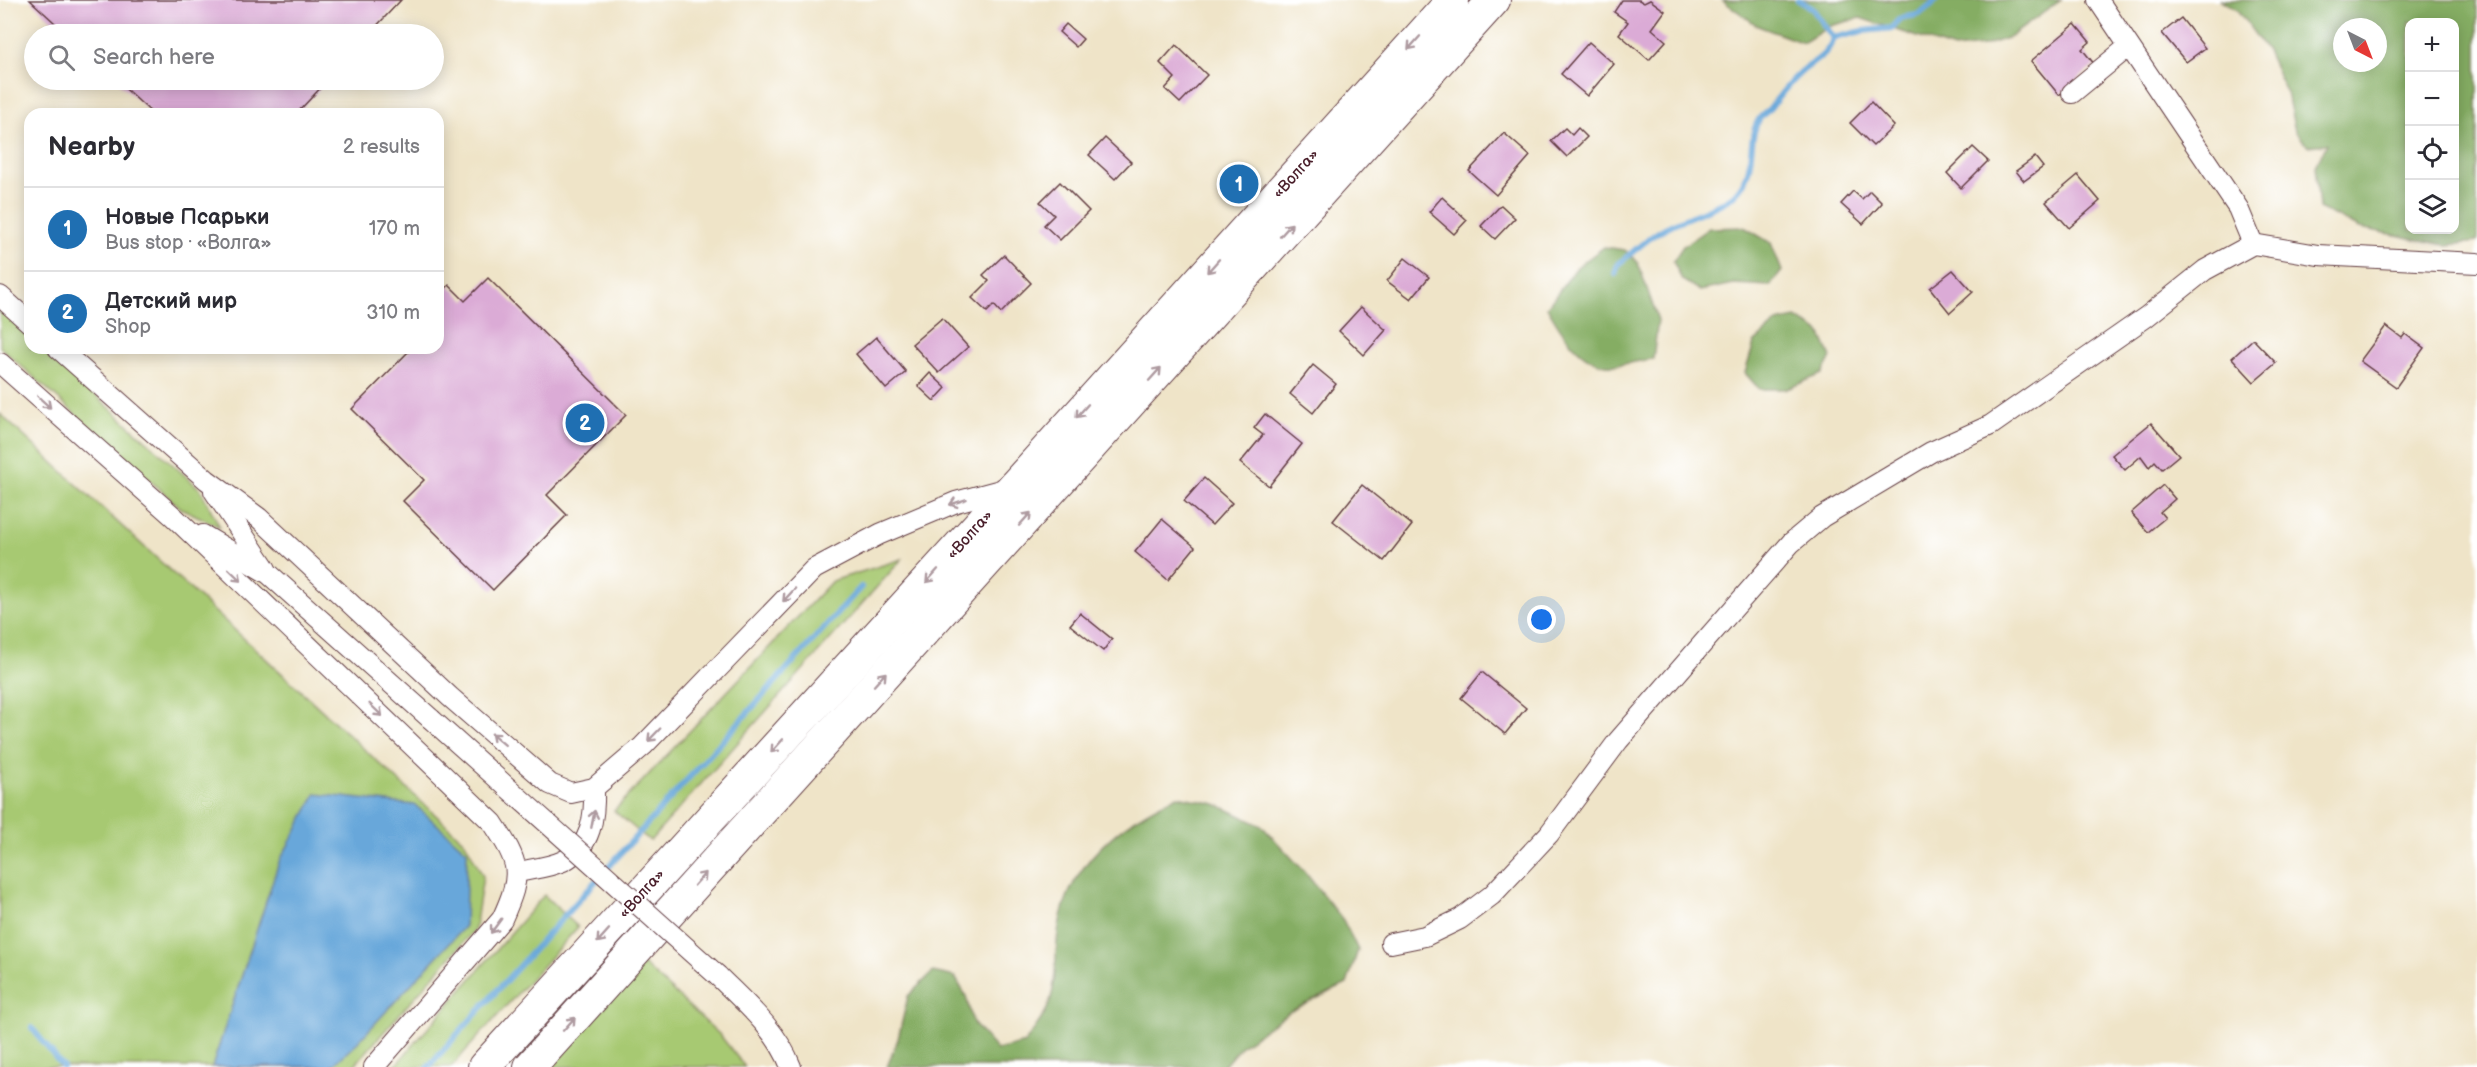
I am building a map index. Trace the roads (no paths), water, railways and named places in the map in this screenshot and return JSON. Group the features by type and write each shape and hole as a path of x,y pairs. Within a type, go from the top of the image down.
{"highway":[{"name":"«Волга»","path":"484,1067 1453,0"},
{"name":"«Волга»","path":"530,1067 1494,0"}],"street":[{"path":"2098,0 2238,208 2253,244"},
{"path":"2072,93 2128,47"},
{"path":"1391,943 1425,936 1460,919 1491,896 1550,834 1618,741 1697,649 1791,543 1822,517 1930,452 1991,425 2146,317 2205,270 2253,244 2318,255 2477,263"},
{"path":"0,296 24,318"},
{"path":"65,354 207,480 259,518 450,697 550,784 571,793 594,788 644,746 814,569 880,534 956,502 1014,486"},
{"path":"0,363 174,517 493,823 509,847 518,872 510,902 502,919 374,1067"},
{"path":"207,480 269,574"},
{"path":"174,517 269,574 718,976 768,1027 791,1067"},
{"path":"518,872 564,861 578,850 590,833 595,815 594,788"}],"water":[{"path":"316,794 415,805 467,851 465,926 358,1042 331,1067 212,1067 279,862"}],"waterway":[{"path":"1615,274 1618,264 1662,229 1722,203 1735,194 1742,185 1750,165 1753,135 1760,118 1787,86 1828,50 1833,38 1812,8 1798,0"},
{"path":"1833,38 1863,31 1893,28 1899,19 1921,13 1936,0"},
{"path":"428,1067 861,587"},
{"path":"32,1028 63,1067"}],"place":[{"name":"Новые Псарьки","path":"1239,184"},
{"name":"Детский мир","path":"585,423"}]}
